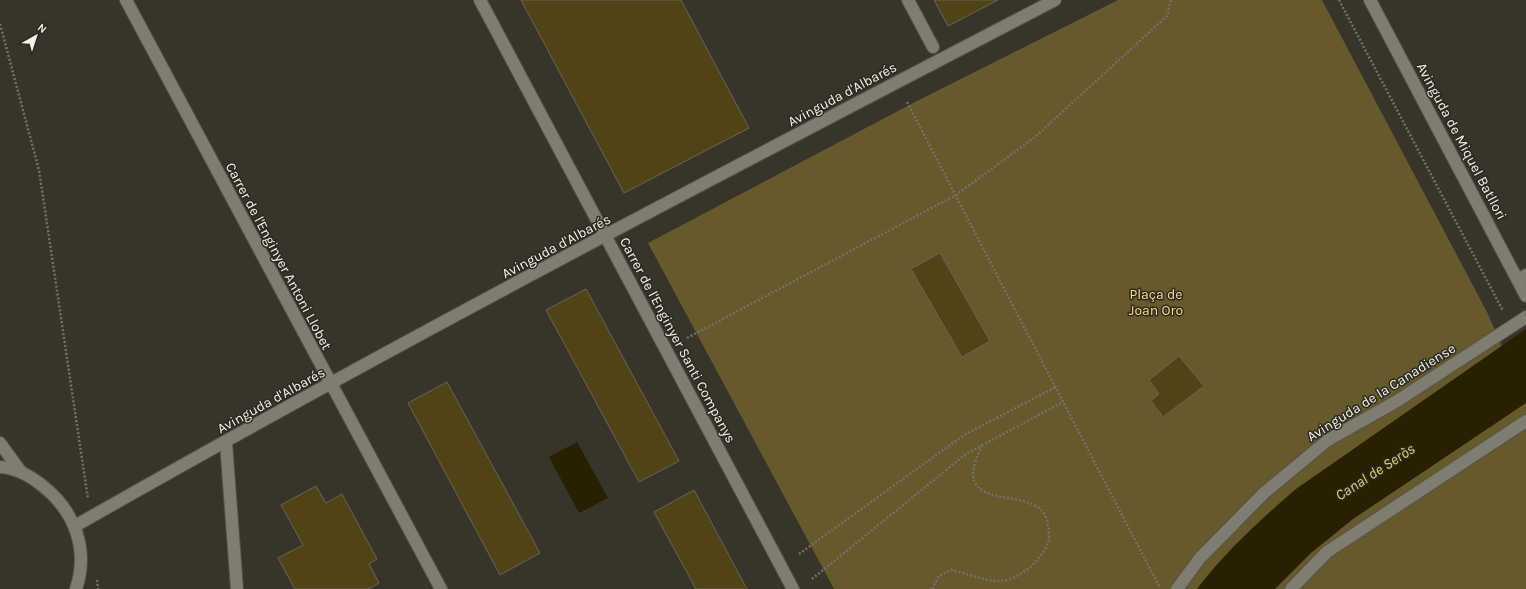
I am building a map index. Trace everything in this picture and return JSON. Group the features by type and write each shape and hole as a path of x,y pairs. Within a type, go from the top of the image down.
{"street":[{"name":"Carrer de l'Enginyer Antoni Llobet","path":"126,0 441,589"},
{"name":"Carrer de l'Enginyer Santi Companys","path":"480,0 793,589"},
{"path":"908,0 933,47"},
{"name":"Avinguda d'Albarés","path":"75,526 331,384 606,236 1055,0"},
{"name":"Avinguda de Miquel Batllori","path":"1370,0 1522,278 1526,296"},
{"name":"Avinguda de la Canadiense","path":"1177,589 1200,558 1264,493 1328,440 1397,401 1526,317"},
{"path":"1292,589 1327,552 1526,421"},
{"path":"0,443 21,472"},
{"path":"226,443 237,589"},
{"path":"0,467 21,472 34,478 59,498 75,526 81,552 80,578 76,589"}],"path":[{"path":"687,338 956,195 1035,137 1167,16 1171,0"},
{"path":"1339,0 1511,327"},
{"path":"0,24 40,170 91,518"},
{"path":"908,102 1161,589"},
{"path":"799,554 964,436 1056,387"},
{"path":"812,579 966,454 1063,402"},
{"path":"932,589 939,576 951,570 996,581 1017,578 1030,568 1042,553 1049,539 1046,517 1037,507 1014,498 985,492 976,485 974,476 975,462 982,446"}],"green space":[{"name":"Plaça de Joan Oro","path":"1118,0 1322,0 1488,314 1526,403 1526,589 834,589 648,243 915,102"}],"water":[{"name":"Canal de Seròs","path":"1526,329 1526,403 1353,519 1311,553 1275,589 1197,589 1244,536 1296,489"},
{"path":"577,442 608,498 579,513 549,457"}],"building":[{"path":"521,0 681,0 749,128 624,193"},
{"path":"934,0 998,0 948,26"},
{"path":"940,253 990,341 962,357 911,269"},
{"path":"586,289 679,461 639,482 546,310"},
{"path":"1179,356 1204,386 1163,417 1151,401 1159,394 1149,380"},
{"path":"447,382 540,553 500,575 408,403"},
{"path":"316,486 326,503 342,494 377,559 369,564 379,583 368,589 295,589 278,558 303,545 281,505"},
{"path":"694,490 747,589 696,589 654,512"}]}
